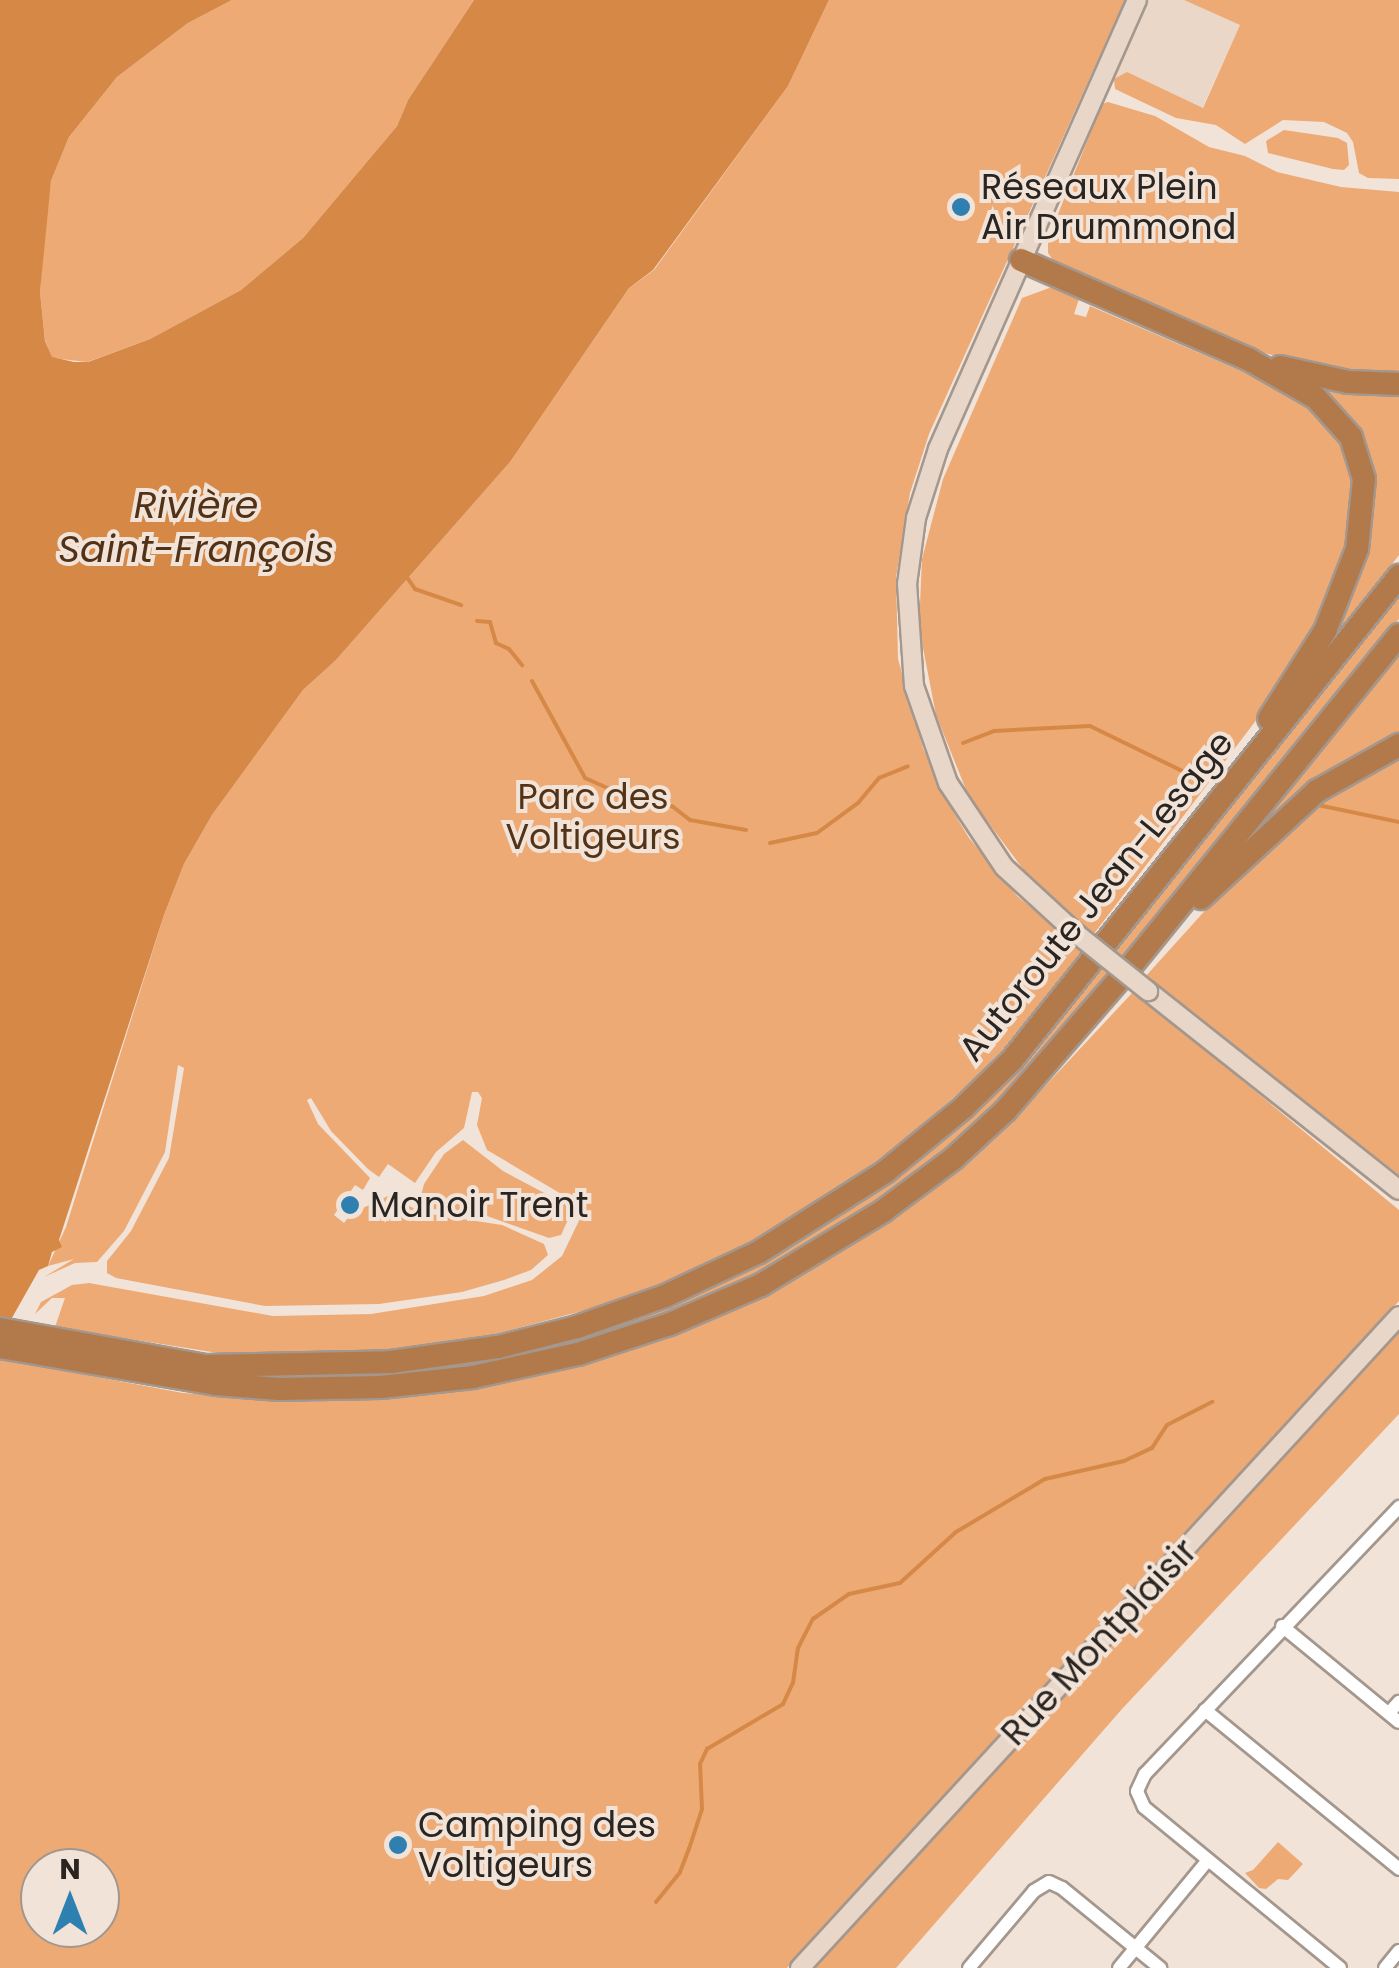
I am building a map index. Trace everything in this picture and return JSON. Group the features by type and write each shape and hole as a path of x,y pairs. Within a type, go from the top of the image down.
{"highway":[{"path":"1021,260 1248,359 1316,398 1347,429 1363,470 1363,519 1351,570 1325,631 1192,837"},
{"path":"1248,359 1336,380 1399,384"},
{"name":"Autoroute Jean-Lesage","path":"16,1344 199,1365 350,1366 519,1342 596,1321 683,1289 773,1244 839,1204 964,1107 1034,1035 1399,576"},
{"name":"Autoroute Jean-Lesage","path":"0,1329 16,1344 188,1381 326,1390 488,1374 652,1331 772,1279 848,1235 920,1185 1006,1110 1130,967 1399,636"},
{"path":"1130,967 1303,802 1344,772 1399,745"}],"street":[{"path":"1137,0 945,432 920,499 908,561 908,651 927,733 960,806 1010,874 1148,991 1399,1190"},
{"name":"Rue Montplaisir","path":"800,1968 1399,1316"},
{"path":"1340,1968 1144,1807 1137,1791 1144,1774 1399,1507"},
{"path":"1282,1626 1394,1718 1399,1702"},
{"path":"1205,1710 1399,1869"},
{"path":"1118,1968 1208,1860"},
{"path":"970,1968 1034,1891 1049,1882 1062,1888 1160,1968"},
{"path":"1386,1968 1399,1951"}],"shaded area":[{"path":"1148,0 1184,0 1240,25 1202,108 1134,79 1114,79"}],"green space":[{"path":"232,0 474,0 408,100 397,126 303,238 241,290 150,339 87,362 52,358 45,340 40,292 51,181 69,137 117,77 188,23"},
{"name":"Parc des Voltigeurs","path":"829,0 1125,0 929,434 910,493 896,577 898,659 923,748 946,800 969,838 1017,896 1083,950 1012,1040 966,1087 887,1154 788,1222 736,1250 623,1300 488,1336 373,1353 218,1353 55,1327 65,1298 52,1298 35,1314 41,1302 72,1285 89,1283 273,1316 371,1314 484,1296 532,1280 562,1256 585,1208 487,1150 477,1125 482,1098 478,1092 472,1092 464,1128 436,1152 415,1183 388,1164 379,1177 368,1169 331,1131 311,1098 307,1100 318,1124 370,1178 363,1190 355,1185 334,1215 344,1223 358,1205 363,1208 388,1196 424,1213 502,1225 544,1244 548,1255 531,1270 504,1280 462,1292 379,1304 265,1306 116,1278 107,1273 107,1261 131,1231 169,1158 184,1068 178,1065 165,1152 124,1231 97,1262 75,1263 44,1277 74,1259 48,1266 66,1227 164,915 184,864 212,815 303,690 336,660 510,462 629,288 654,270 788,86"},
{"path":"1184,0 1399,0 1399,179 1368,178 1359,173 1353,142 1347,133 1324,122 1283,120 1245,144 1216,125 1176,118 1115,89 1114,79 1127,72 1203,108 1240,25"},
{"path":"1108,102 1155,116 1209,147 1245,156 1277,172 1341,187 1399,192 1399,375 1310,366 1258,351 1055,263 1048,253 1048,239 1102,104"},
{"path":"1284,130 1338,138 1347,143 1349,165 1344,170 1333,169 1268,153 1266,141"},
{"path":"1052,287 1079,299 1074,314 1086,317 1090,306 1297,395 1337,429 1355,468 1352,536 1324,611 1273,698 1093,935 1026,873 969,797 936,715 919,627 922,559 943,479 1022,298"},
{"path":"1299,377 1399,389 1399,555 1322,655 1371,485"},
{"path":"1399,591 1399,619 1125,961 1113,951"},
{"path":"1399,653 1399,740 1262,831 1259,825"},
{"path":"1399,755 1399,1175 1145,977 1239,873 1318,801"},
{"path":"1101,965 1113,974 1021,1083 962,1138 898,1190 765,1273 686,1308 581,1344 431,1374 271,1381 271,1376 425,1368 780,1252 912,1167 918,1157 1011,1078 1014,1070 1018,1072"},
{"path":"1134,991 1399,1210 1399,1301 787,1968 0,1968 0,1359 183,1393 309,1402 439,1393 598,1361 694,1327 778,1289 872,1233 1005,1129"},
{"path":"463,1140 503,1171 565,1204 571,1213 561,1235 549,1238 487,1216 426,1208 420,1199 424,1184 444,1154"},
{"path":"1399,1332 1399,1414 1122,1709 896,1968 811,1968"},
{"path":"1278,1842 1303,1864 1288,1880 1278,1879 1266,1889 1259,1888 1245,1873 1253,1870"}],"water":[{"name":"Rivière Saint-François","path":"0,0 232,0 188,23 117,77 69,137 51,181 40,292 45,341 52,357 88,362 150,339 241,290 303,238 397,126 408,100 474,0 829,0 788,86 653,270 629,288 510,462 336,660 303,690 212,815 184,864 164,915 59,1240 62,1247 52,1252 48,1266 39,1270 0,1339"}],"waterway":[{"path":"406,576 415,589 461,605"},
{"path":"477,621 490,622 496,643 509,649 522,665"},
{"path":"532,681 585,778 607,788 626,788 641,804 672,806 690,820 746,830"},
{"path":"963,743 994,731 1090,726 1205,782"},
{"path":"770,843 817,833 858,803 879,778 908,766"},
{"path":"1318,805 1399,822"},
{"path":"656,1902 680,1872 689,1849 702,1809 700,1764 707,1749 783,1704 793,1683 798,1648 813,1619 849,1594 900,1583 956,1532 1045,1479 1124,1461 1152,1448 1167,1425 1212,1402"}],"place":[{"name":"Réseaux Plein Air Drummond","path":"961,207"},
{"name":"Manoir Trent","path":"350,1205"},
{"name":"Camping des Voltigeurs","path":"398,1845"}]}
